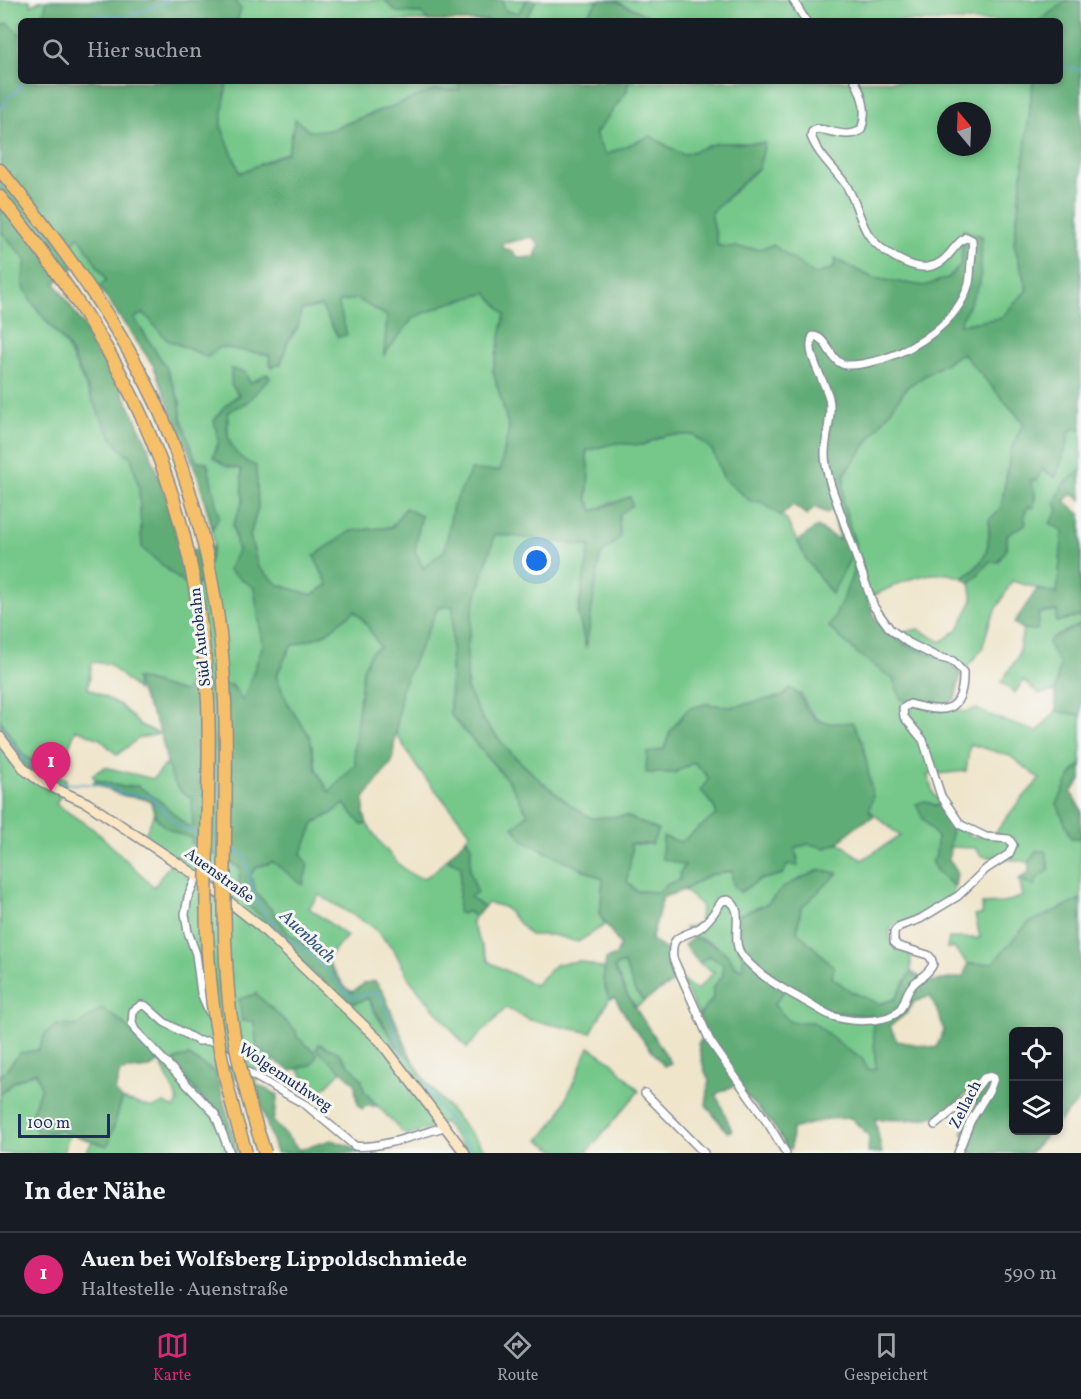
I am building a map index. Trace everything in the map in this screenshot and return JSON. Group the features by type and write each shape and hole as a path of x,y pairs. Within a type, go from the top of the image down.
{"highway":[{"name":"Süd Autobahn","path":"0,170 75,268 117,330 157,405 174,446 207,557 220,635 224,708 223,892 230,1003 243,1079 265,1153"},
{"name":"Süd Autobahn","path":"0,197 62,278 103,340 142,415 172,491 188,553 203,635 208,702 206,893 211,982 224,1071 246,1153"}],"street":[{"path":"793,0 804,18"},
{"path":"786,1153 710,1041 673,958 674,941 681,935 701,926 714,915 722,901 728,900 737,910 736,943 738,951 768,981 834,1017 862,1020 883,1018 896,1013 903,1007 912,985 928,972 933,964 928,955 898,946 894,942 894,932 958,896 986,869 1010,854 1013,845 1009,839 986,837 961,825 940,796 922,740 904,717 903,708 910,704 940,711 953,706 963,686 963,672 957,663 937,657 907,642 890,629 874,608 826,468 829,400 812,354 810,339 813,336 819,338 837,361 844,365 870,363 902,353 922,341 949,318 969,285 973,250 972,240 966,237 943,261 926,267 918,266 903,262 880,249 866,232 846,185 811,136 816,129 845,134 861,130 865,118 865,105 856,84"},
{"name":"Auenstraße","path":"0,738 25,770 43,783 87,803 197,876 261,927 380,1041 465,1153"},
{"path":"197,876 188,897 185,914 188,932 196,954 201,993 215,1024 214,1041 198,1041 164,1022 147,1006 138,1007 133,1011 132,1016 135,1030 143,1040 168,1063 215,1114 230,1153"},
{"name":"Wolgemuthweg","path":"214,1041 236,1064 306,1105 355,1146 363,1148 444,1127"},
{"name":"Zellach","path":"935,1125 970,1096 984,1078 992,1076 994,1078 973,1117 958,1153"},
{"path":"645,1092 704,1153"}],"green space":[{"path":"0,0 30,0 31,6 41,0 47,0 43,18 18,18 18,33 8,23 0,26"},
{"path":"47,0 234,0 241,9 238,18 43,18"},
{"path":"234,0 385,0 396,12 422,13 426,18 238,18 240,9"},
{"path":"385,0 502,0 506,11 518,13 527,0 536,0 527,18 426,18 422,13 396,12"},
{"path":"502,0 527,0 519,13 506,12"},
{"path":"536,0 599,0 584,18 527,18"},
{"path":"599,0 613,0 654,18 584,18"},
{"path":"613,0 1068,0 1043,18 654,18"},
{"path":"1068,0 1081,1 1081,430 1075,428 1069,432 1068,443 1056,477 1042,469 1037,480 1030,480 1035,493 1034,507 1028,507 1024,515 1026,524 1007,535 1007,548 998,562 990,561 970,583 963,578 978,566 986,553 989,520 1001,508 1011,449 1024,423 962,353 908,386 844,475 843,502 856,547 832,594 806,559 798,541 817,527 839,540 833,509 827,513 814,507 807,515 793,505 781,516 760,501 753,503 724,479 712,450 694,435 666,435 642,445 615,443 586,451 589,472 587,498 593,511 630,497 632,505 619,515 620,537 600,556 586,648 578,613 590,546 495,534 473,608 467,649 467,689 483,720 508,750 572,806 591,818 626,816 658,830 652,844 630,844 632,850 627,881 636,891 658,892 668,884 680,880 680,873 685,865 662,859 663,837 681,842 717,814 701,790 709,778 694,762 674,773 646,773 647,753 664,749 671,730 688,709 706,704 731,707 784,696 789,688 799,695 810,714 819,721 835,724 852,722 863,743 873,797 869,810 874,816 855,827 839,842 826,848 809,844 795,847 798,866 788,864 783,874 759,880 740,892 733,886 732,871 709,875 684,890 663,897 651,940 665,949 678,979 644,1001 635,991 624,963 614,967 627,995 671,1063 664,1066 630,1023 615,998 609,999 603,980 606,959 616,955 620,945 600,915 603,879 526,842 513,828 528,814 510,783 450,714 453,606 438,608 402,687 392,762 364,798 367,824 362,825 344,804 315,822 301,854 308,865 303,885 273,862 257,867 250,875 256,893 272,910 288,933 326,959 345,987 352,992 365,983 375,981 383,992 412,1060 396,1045 368,998 355,1003 345,1002 268,929 262,917 246,904 239,883 240,867 191,843 192,838 165,827 156,817 151,802 143,798 115,793 92,784 96,780 123,787 138,786 161,802 187,826 193,826 192,798 176,786 168,768 159,729 136,678 183,692 193,683 232,685 243,701 263,645 254,588 228,570 238,551 233,525 243,501 241,469 226,466 213,457 219,441 214,421 224,407 239,395 231,384 231,369 245,372 250,383 267,374 270,378 247,402 228,412 227,421 229,438 236,452 241,458 256,466 258,507 250,536 258,567 279,585 312,595 328,585 314,556 351,531 392,527 405,508 421,516 415,551 423,568 445,550 453,506 471,470 500,471 509,428 493,371 505,314 487,293 446,304 413,318 384,355 387,316 357,299 338,302 347,335 338,337 321,306 301,310 298,327 287,343 281,364 271,367 269,355 220,347 208,357 167,340 144,313 134,318 166,367 180,402 181,418 196,461 207,462 219,517 212,529 198,476 153,365 99,287 106,280 79,236 71,245 82,261 55,283 98,347 123,392 147,444 166,498 181,553 214,545 203,583 187,586 142,548 139,487 131,457 111,436 65,343 29,298 23,283 26,260 0,230 0,26 8,23 18,32 18,84 227,84 221,126 240,173 288,152 295,119 309,131 330,130 435,90 460,90 458,84 628,84 627,91 595,134 605,155 650,136 683,155 717,143 765,143 759,167 711,213 718,246 760,249 773,245 815,275 834,268 835,259 873,278 924,286 948,278 961,264 964,230 982,236 980,283 959,325 1001,318 1027,290 1014,244 1033,84 1063,84 1063,18 1043,18","holes":["532,237 539,244 535,257 519,258 510,250 503,248 502,244","355,611 365,622 380,647 372,651 363,669 354,748 355,765 329,792 316,769 310,737 289,706 276,676 291,646 323,635"]},
{"path":"227,84 458,84 461,90 377,111 330,130 309,131 288,152 240,173 221,126"},
{"path":"628,84 1033,84 1014,244 1027,290 1001,318 958,325 963,230 961,264 948,278 924,286 873,278 835,259 834,268 815,276 773,245 760,249 718,246 711,213 759,168 717,143 683,155 650,136 605,155 595,134 627,91"},
{"path":"0,230 26,260 23,283 37,309 66,345 93,402 131,457 139,487 142,548 187,586 214,545 212,529 219,517 207,462 196,461 181,418 180,402 166,367 134,318 144,313 167,340 208,357 220,347 269,355 271,366 281,364 287,343 298,327 301,310 321,306 338,336 346,335 338,301 357,298 387,316 384,354 413,318 446,304 488,293 505,314 493,371 509,428 500,472 453,506 445,550 423,568 415,551 421,516 392,527 351,531 314,556 328,585 312,595 279,585 258,567 250,536 258,507 245,462 234,452 228,436 228,412 247,402 267,375 245,389 225,407 214,421 219,441 213,457 226,466 241,469 243,501 233,525 238,551 254,588 263,645 243,702 232,685 183,692 136,678 137,690 109,664 92,662 88,688 120,705 140,725 160,734 139,738 117,755 100,739 76,729 57,776 66,779 65,787 56,804 96,831 154,887 174,858 144,837 154,814 170,830 192,838 191,843 240,868 239,883 246,904 262,917 268,929 355,1003 368,998 373,1010 396,1045 412,1060 426,1082 488,1153 468,1153 444,1122 433,1128 407,1135 364,1091 361,1078 331,1060 341,1071 319,1094 298,1069 313,1064 317,1054 297,1037 256,994 242,1021 254,1021 257,1048 275,1060 254,1083 216,1073 189,1056 216,1113 230,1153 86,1153 92,1141 108,1145 122,1099 153,1108 164,1103 175,1108 178,1101 160,1062 77,1026 46,1033 38,1050 20,1054 0,1077 0,734 30,770 33,762 23,755 0,720"},
{"path":"79,236 107,280 99,287 71,245"},
{"path":"962,352 1024,423 1011,449 1001,508 989,520 988,546 983,560 963,578 938,574 926,575 903,582 868,598 862,584 864,572 854,562 849,588 829,627 858,654 937,709 946,705 964,712 976,709 1037,732 1056,711 1081,715 1081,764 1070,776 1071,838 1081,838 1081,899 1027,924 993,964 968,964 954,948 947,948 949,938 980,938 975,915 982,915 982,904 1003,903 1023,896 1019,879 1034,886 1036,851 1029,862 982,856 975,848 950,847 952,823 972,837 996,832 1040,779 1010,756 970,744 966,771 927,775 934,795 943,804 936,806 925,801 922,817 937,837 936,870 955,887 953,895 922,915 890,928 890,939 897,947 911,953 911,972 895,999 879,1004 852,992 831,977 797,931 801,908 837,873 819,870 785,886 767,904 733,917 743,957 743,969 734,965 714,944 696,937 685,928 700,924 701,905 684,890 709,875 733,871 740,892 759,880 783,874 787,864 798,859 795,848 809,844 826,848 839,842 862,860 900,836 869,810 852,722 826,723 820,720 810,711 801,694 731,707 706,704 671,730 664,749 674,773 694,762 710,778 701,790 717,814 681,843 664,837 686,865 680,880 668,884 659,892 636,891 627,881 632,850 630,843 644,845 658,830 626,816 591,818 543,783 508,750 483,720 467,689 467,649 473,608 495,534 590,546 578,613 586,646 600,556 620,537 614,501 593,511 587,498 589,472 586,451 615,443 642,445 666,435 694,435 712,450 724,479 753,503 760,501 786,519 806,559 832,594 844,511 844,475 908,386"},
{"path":"1075,428 1081,430 1081,472 1080,470 1058,511 1063,531 1057,594 1012,581 990,621 982,649 960,676 945,660 910,647 891,635 918,629 941,642 958,629 973,600 970,583 990,561 1007,548 1007,535 1028,507 1034,507 1035,493 1029,479 1041,469 1055,477 1068,443 1069,432"},
{"path":"1080,470 1081,500 1072,494 1065,501 1081,515 1081,616 1056,622 1057,611 1039,613 1037,630 1023,629 1014,623 1037,589 1057,594 1063,531 1050,523 1058,511 1055,503 1062,486"},
{"path":"859,555 864,572 862,584 875,617 891,635 910,647 945,660 960,676 955,699 938,709 901,699 893,679 858,654 829,627 844,597"},
{"path":"453,605 450,714 510,783 528,814 525,842 603,879 600,915 605,925 578,942 553,935 530,935 504,907 488,903 484,907 469,897 477,892 470,872 471,846 466,838 470,832 418,769 396,733 402,687 438,608"},
{"path":"355,611 365,622 380,647 354,748 356,765 329,792 316,769 310,737 289,706 276,677 291,646 323,635"},
{"path":"1057,611 1056,622 1081,616 1081,624 1052,638 1060,665 1055,691 1039,694 1023,680 1015,693 1001,682 1018,657 1023,629 1037,630 1039,613"},
{"path":"1081,624 1081,715 1056,711 1055,691 1060,665 1048,643 1052,638"},
{"path":"0,720 23,755 57,776 50,783 30,770 0,734"},
{"path":"167,763 175,784 192,798 193,826 187,826 161,802 138,786 123,787 96,780 92,775 105,767 153,779"},
{"path":"1081,764 1081,780 1071,792 1081,810 1081,838 1071,838 1057,804 1070,776"},
{"path":"925,801 936,806 943,804 952,823 949,859 957,872 955,887 936,870 931,861 936,857 937,837 922,817 916,804"},
{"path":"344,804 362,825 367,824 393,858 410,873 418,877 428,876 447,859 461,866 462,884 459,891 468,911 475,917 471,922 489,962 535,985 556,964 580,961 605,969 603,980 609,999 591,1033 530,1020 506,1008 467,1048 410,980 394,950 372,926 319,895 309,908 347,936 326,959 288,933 272,910 256,893 250,875 257,867 273,862 303,885 301,854 315,822"},
{"path":"466,838 471,846 470,872 477,892 470,897 484,907 475,917 468,911 462,914 458,912 461,866 447,859"},
{"path":"1036,851 1045,851 1050,870 1038,877 1034,886 1019,879 1029,872 1029,862"},
{"path":"819,870 838,873 801,908 797,931 834,967 832,978 852,992 879,1004 895,999 911,972 929,982 963,977 968,964 993,963 1027,924 1081,899 1081,1098 1063,1118 1063,1027 1009,1027 1009,1135 1046,1135 1030,1153 965,1153 970,1141 962,1133 976,1105 971,1089 951,1107 931,1117 898,1120 875,1119 882,1153 868,1153 869,1136 851,1118 828,1119 792,1129 791,1149 786,1148 770,1122 735,1085 716,1094 732,1131 727,1132 706,1105 709,1081 698,1044 705,1034 699,1016 713,998 713,988 723,975 723,964 709,956 699,963 684,945 693,938 713,945 724,951 736,968 743,969 743,958 736,943 733,917 767,904 785,886","holes":["787,987 828,1011 872,1016 876,1069 867,1070 862,1058 852,1053 813,1022 790,1022 774,1005","930,996 944,1030 936,1048 897,1041 890,1026 907,1013 914,1002"]},
{"path":"709,956 723,963 723,975 713,988 713,998 699,1016 681,980 697,990 714,972 699,963"},
{"path":"624,962 635,991 644,1001 636,1007 627,995 614,967"},
{"path":"787,987 828,1011 873,1016 876,1069 867,1070 862,1058 790,1022 773,1005"},
{"path":"256,994 296,1031 297,1037 317,1054 313,1064 291,1071 257,1048 254,1021 242,1021 239,999"},
{"path":"102,1008 122,1022 160,1062 150,1068 120,1071 115,1091 122,1099 108,1146 60,1131 38,1133 30,1118 41,1087 36,1072 13,1082 0,1095 0,1077 20,1053 38,1050 46,1033 57,1025 77,1026"},
{"path":"319,1044 338,1052 361,1078 364,1091 377,1106 366,1106 362,1109 359,1106 355,1083 316,1049"},
{"path":"589,1047 612,1062 639,1091 586,1153 560,1153 539,1140 558,1117"},
{"path":"189,1056 216,1073 238,1153 230,1153 216,1113 172,1064 178,1058"},
{"path":"36,1072 41,1087 30,1119 38,1133 60,1131 70,1133 63,1153 0,1153 0,1095 13,1082"},
{"path":"254,1083 278,1095 273,1121 299,1150 331,1140 359,1149 360,1153 276,1153"}],"waterway":[{"path":"91,18 98,14 127,17 170,0"},
{"path":"1063,67 1081,70"},
{"path":"0,110 9,96 16,93 21,84"},
{"name":"Auenbach","path":"0,728 20,754 42,775 57,783 104,785 120,793 149,796 178,825 202,836"},
{"name":"Auenbach","path":"231,849 245,855 255,898 278,931 313,956 351,997 378,992 395,1029 402,1058 474,1153"}],"place":[{"name":"Auen bei Wolfsberg Lippoldschmiede","path":"51,792"}]}
